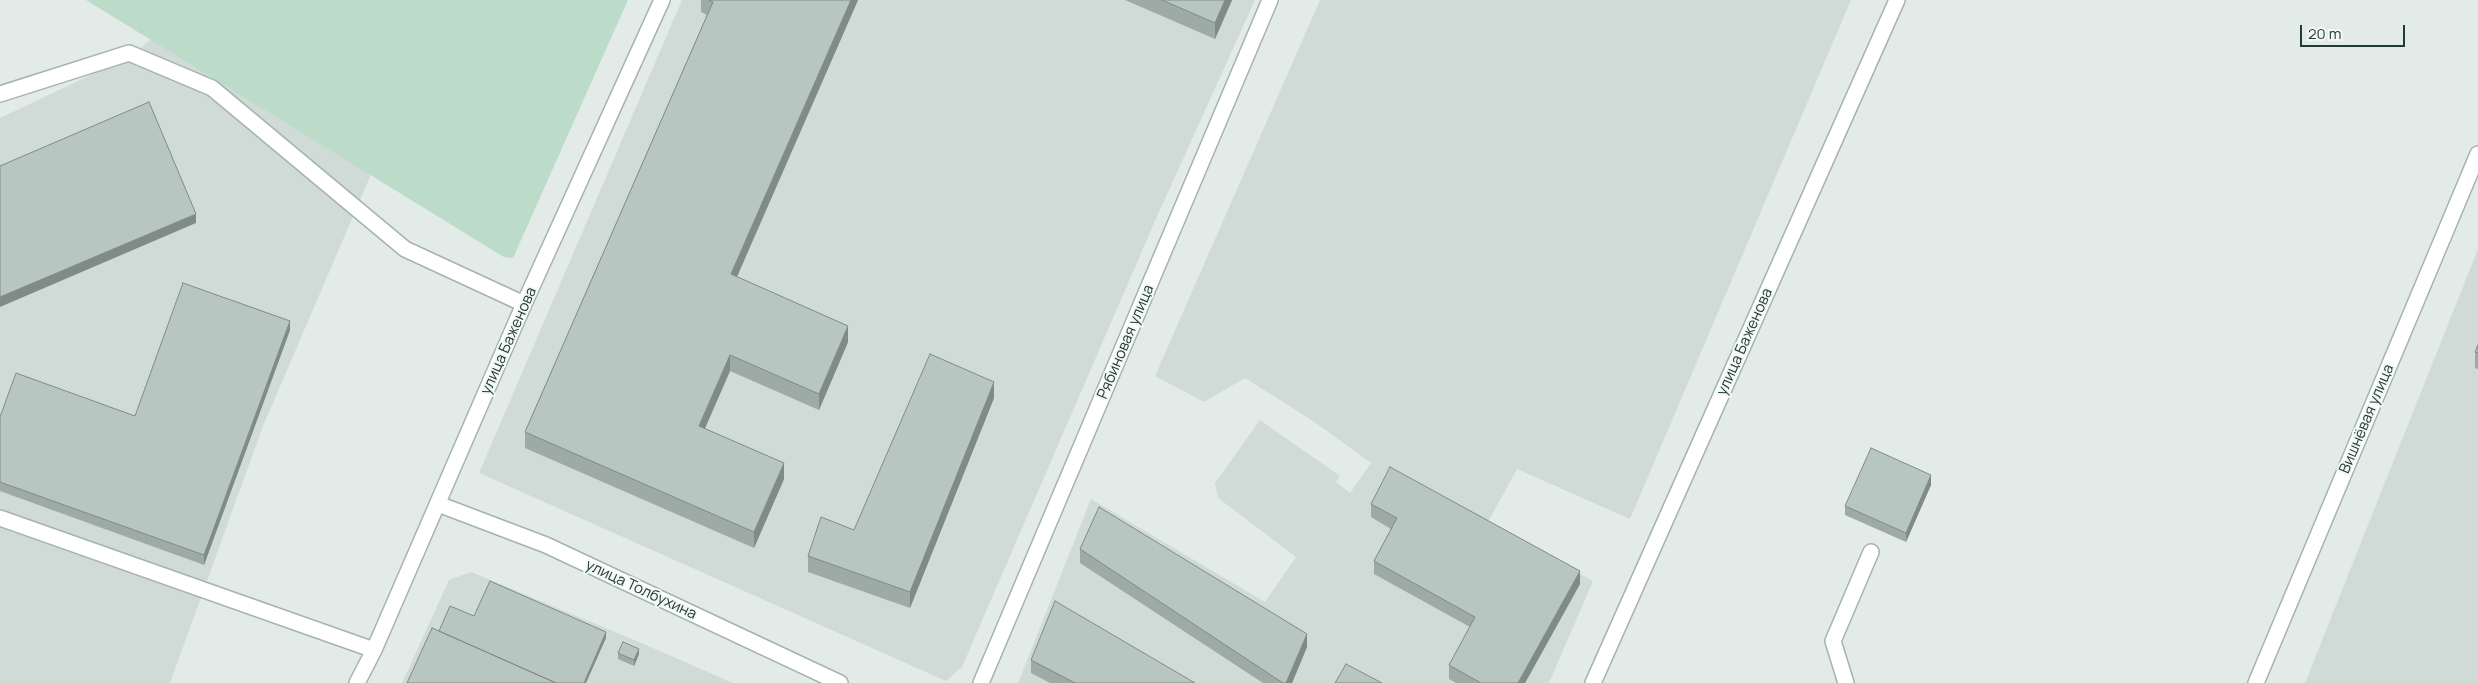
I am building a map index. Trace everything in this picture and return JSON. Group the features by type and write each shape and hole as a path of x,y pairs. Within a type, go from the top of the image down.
{"street":[{"name":"улица Баженова","path":"357,683 374,650 524,304 662,0"},
{"name":"Рябиновая улица","path":"981,683 1270,0"},
{"name":"улица Баженова","path":"1593,683 1897,0"},
{"path":"0,94 129,53 212,88 405,248 524,304"},
{"name":"Вишнёвая улица","path":"2256,683 2478,154"},
{"name":"улица Толбухина","path":"438,504 546,545 840,683"},
{"path":"0,518 374,650"},
{"path":"1846,683 1833,641 1871,552"}],"shaded area":[{"path":"196,0 446,0 263,426 170,683 0,683 0,118 133,55"},
{"path":"682,0 1255,0 1155,221 962,667 946,681 479,473"},
{"path":"1320,0 1851,0 1630,519 1517,469 1487,524 1593,581 1549,683 1018,683 1091,499 1265,602 1296,557 1218,498 1215,483 1260,420 1340,476 1336,482 1350,493 1371,463 1313,421 1245,378 1204,402 1155,376"},
{"path":"2478,249 2478,683 2305,683"},
{"path":"471,572 733,683 402,683 449,580"}],"green space":[{"path":"86,0 628,0 513,258 504,257"}],"building":[{"path":"709,0 851,0 731,274 848,326 819,394 730,355 699,426 784,463 754,532 525,432 713,2"},
{"path":"1162,0 1225,0 1215,23"},
{"path":"149,102 196,214 0,297 0,166"},
{"path":"183,283 290,321 204,555 0,482 0,417 16,373 135,416"},
{"path":"930,354 994,382 910,592 808,556 821,517 854,530"},
{"path":"1871,448 1931,475 1906,533 1845,506"},
{"path":"1390,467 1580,571 1518,683 1481,683 1449,665 1475,617 1374,561 1397,518 1371,504"},
{"path":"1099,507 1307,634 1286,683 1283,683 1080,549"},
{"path":"490,581 606,632 584,683 556,683 439,631 450,606 474,616"},
{"path":"1055,601 1195,683 1075,683 1031,660"},
{"path":"432,628 556,683 407,683"},
{"path":"623,642 639,649 634,660 618,653"},
{"path":"1346,664 1382,683 1335,683"}]}
